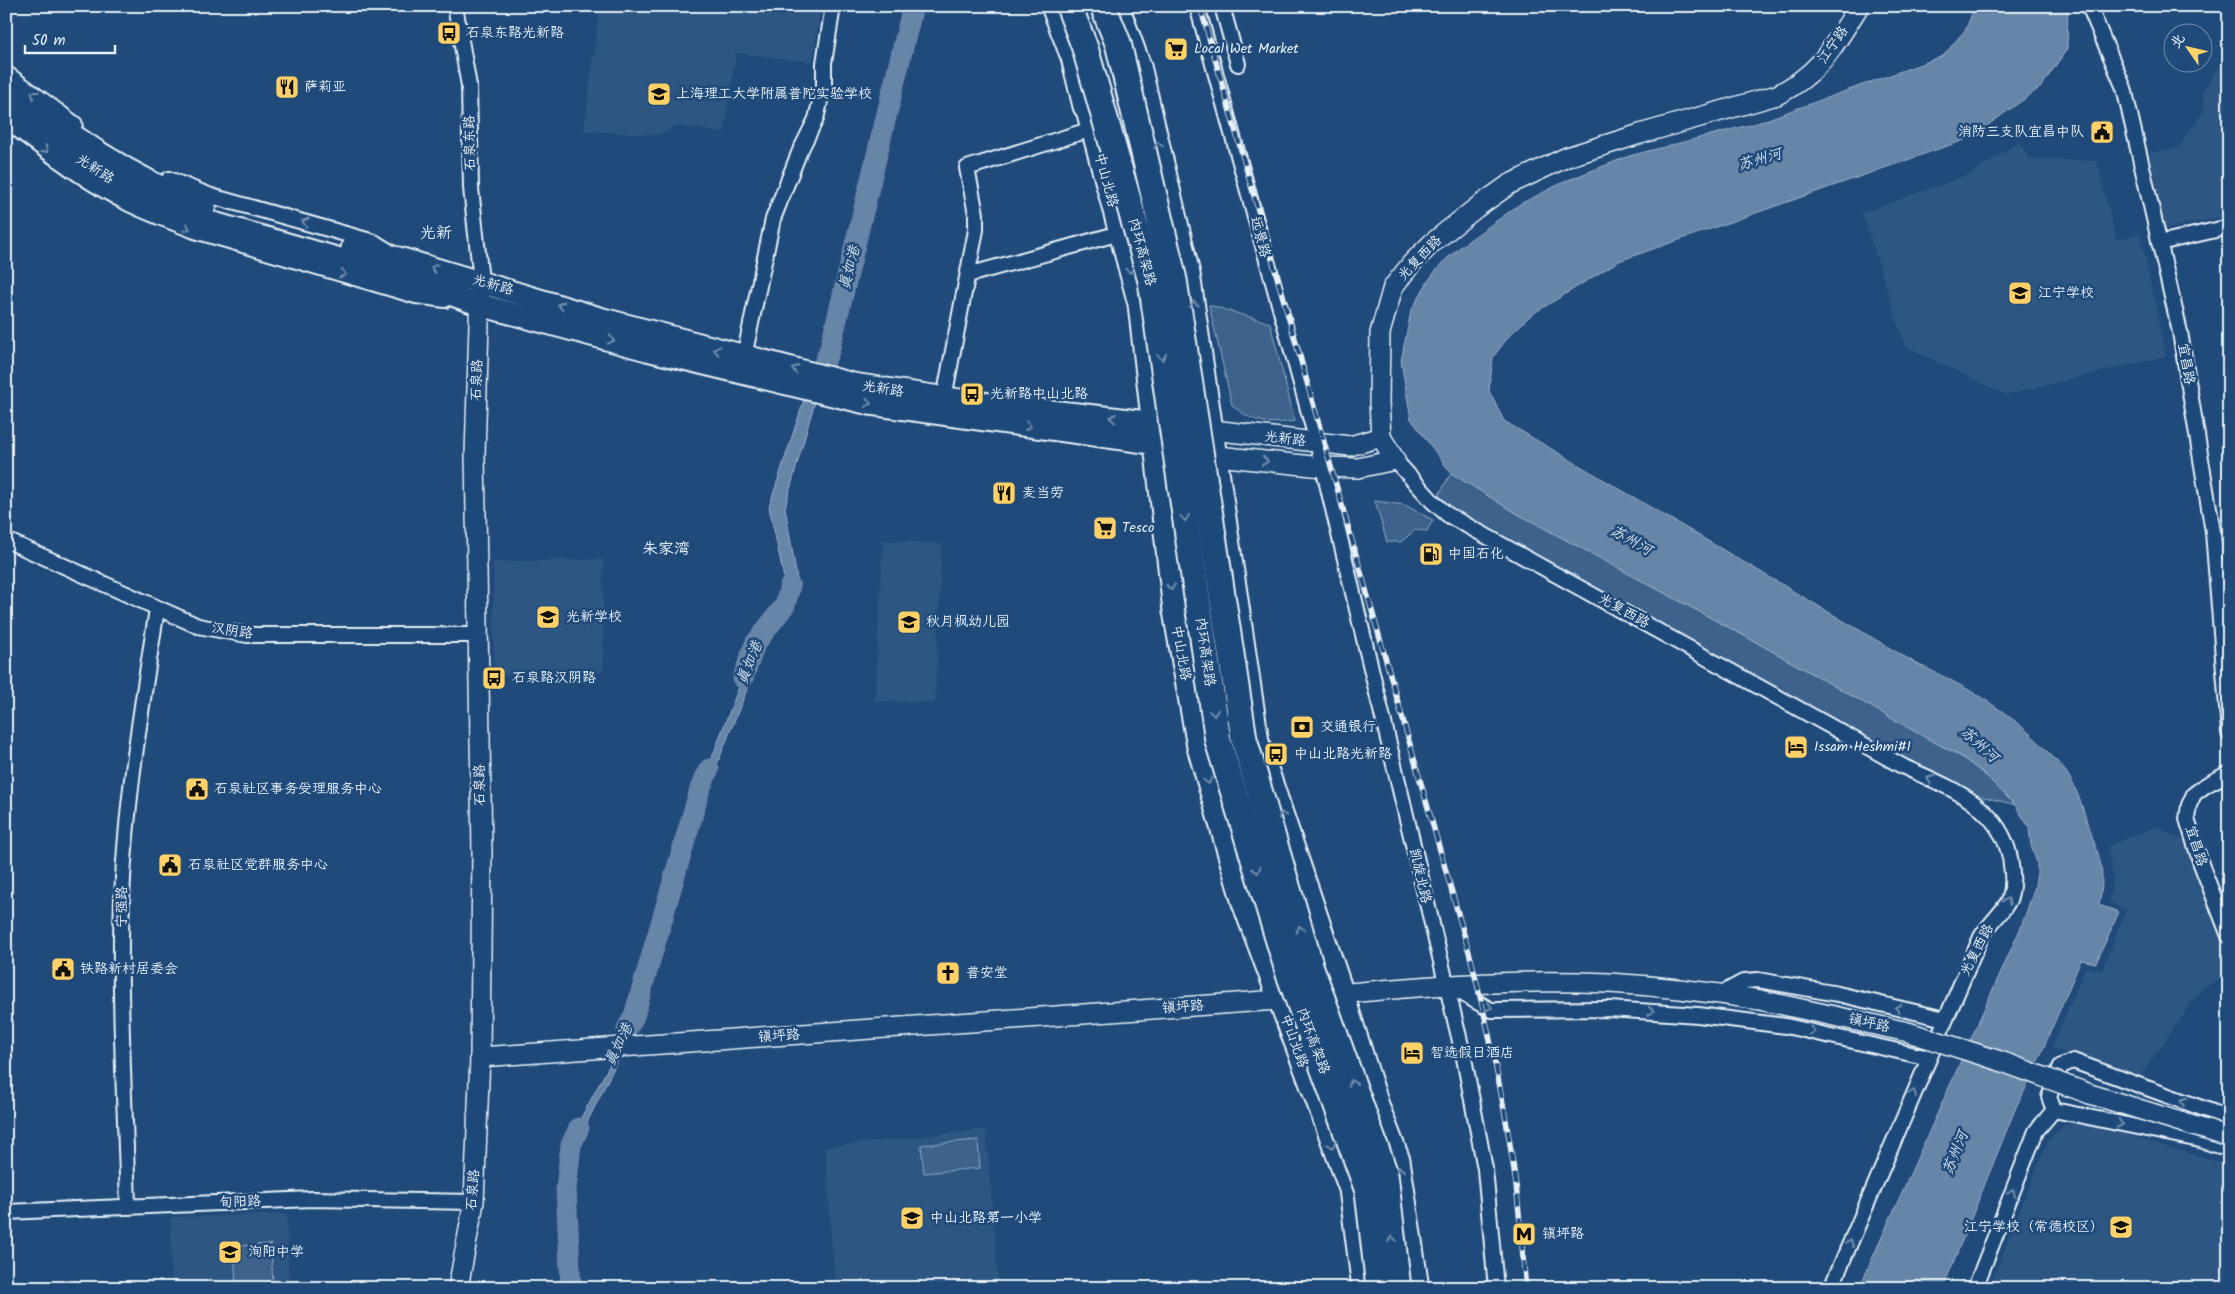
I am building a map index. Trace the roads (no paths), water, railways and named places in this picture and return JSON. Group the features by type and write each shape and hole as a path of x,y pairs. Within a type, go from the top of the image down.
{"highway":[{"path":"1052,6 1074,57 1089,117"},
{"name":"内环高架路","path":"1069,6 1085,48 1151,281 1218,740 1289,974 1368,1191 1379,1288"},
{"name":"内环高架路","path":"1103,6 1118,43 1174,280 1244,739 1311,968 1385,1174 1398,1288"}],"main road":[{"name":"中山北路","path":"1052,6 1079,78 1139,304 1174,611 1198,748 1244,903 1350,1188 1363,1288"},
{"path":"1118,6 1140,66 1189,274 1258,742 1343,994 1379,1108 1399,1160 1418,1288"},
{"name":"江宁路","path":"1814,72 1855,12"},
{"name":"光复西路","path":"1395,460 1381,436 1379,402 1380,333 1393,287 1412,263 1432,243 1510,184 1567,157 1640,134 1777,96 1814,72"},
{"name":"光新路","path":"6,87 102,155 149,183 208,207 335,250 480,305 647,350 762,370 823,384 887,406 1153,432 1213,430 1350,446 1381,436"},
{"name":"光新路","path":"6,106 93,168 143,196 203,220 335,250 399,258 603,319 744,357 762,370"},
{"name":"石泉路","path":"458,1288 474,1202 480,1057 482,851 475,455 481,281"},
{"name":"光新路","path":"823,384 869,387 1153,432 1217,456 1322,467 1358,468 1395,460"},
{"name":"镇坪路","path":"480,1057 1279,1000 1446,985 1539,982 1608,983 1720,994 1760,1000 1908,1032 2090,1094 2229,1137"}],"street":[{"name":"石泉东路","path":"455,6 469,86 471,188 481,281"},
{"path":"744,357 773,220 799,153 816,119 824,85 824,63 833,6"},
{"name":"远景路","path":"1197,6 1317,442 1322,467"},
{"path":"1222,6 1238,64"},
{"name":"宜昌路","path":"2089,6 2124,88 2182,341 2213,532 2229,733"},
{"name":"光新路","path":"6,73 91,136 164,177 211,196 374,242 399,258"},
{"path":"944,398 976,230 976,214 967,168 1089,117"},
{"name":"光新路","path":"6,121 70,169 130,204 160,218 195,231 416,296 480,305"},
{"path":"2160,242 2229,227"},
{"path":"968,274 1120,233"},
{"name":"光复西路","path":"1395,460 1433,502 1448,515 1904,767 1957,792 1974,802 1988,814 2001,833 2009,853 2013,873 2010,898 1981,937 1831,1288"},
{"name":"凯旋北路","path":"1322,467 1464,1058 1485,1168 1496,1288"},
{"name":"汉阴路","path":"6,540 198,626 247,635 477,635"},
{"name":"宁强路","path":"128,1207 122,985 123,878 135,753 157,608"},
{"name":"宜昌路","path":"2229,773 2206,785 2194,794 2189,805 2187,819 2201,864 2229,936"},
{"path":"1720,994 1745,981 1758,980 1838,994 1945,1019"},
{"path":"1446,985 1491,1010 1609,1009 1707,1016 1786,1026 1929,1058"},
{"path":"2054,1110 2048,1097 2061,1066 2073,1061 2229,1118"},
{"path":"2054,1110 2200,1140 2229,1149"},
{"path":"1975,1288 2036,1131 2054,1110"},
{"name":"旬阳路","path":"6,1212 312,1199 474,1202"}],"water":[{"name":"苏州河","path":"1975,6 2068,6 2067,49 2041,87 1970,138 1619,261 1531,315 1510,335 1493,357 1489,391 1504,421 1917,664 1953,681 2004,712 2055,759 2070,778 2077,792 2101,865 2102,883 2099,905 2119,912 2096,963 2081,960 2029,1082 2016,1107 1943,1288 1859,1288 2021,927 2034,890 2037,874 2037,863 2031,845 2029,827 2015,805 1981,771 1958,754 1516,513 1451,473 1411,419 1401,361 1411,311 1428,281 1441,264 1460,247 1520,204 1568,180 1629,156 1757,123 1943,56 1966,29"},
{"path":"804,400 815,401 785,507 798,585 793,609 763,649 706,792 644,1007 571,1155 566,1189 568,1262 577,1288 567,1288 563,1263 562,1189 568,1142 610,1064 637,1006 700,789 753,650 780,611 785,582 769,507"}],"waterway":[{"name":"真如港","path":"813,392 830,348 913,6"},
{"name":"真如港","path":"743,678 755,644 785,605 790,586"},
{"name":"真如港","path":"627,1029 634,1016 700,789 709,769"},
{"name":"真如港","path":"571,1288 566,1189 571,1145 579,1128"}],"railway":[{"path":"1200,6 1471,959 1490,1040 1511,1150 1526,1288"}],"place":[{"name":"石泉东路光新路","path":"449,33"},
{"name":"Local Wet Market","path":"1176,49"},
{"name":"萨莉亚","path":"287,87"},
{"name":"上海理工大学附属普陀实验学校","path":"659,94"},
{"name":"消防三支队宜昌中队","path":"2102,132"},
{"name":"江宁学校","path":"2020,293"},
{"name":"光新路中山北路","path":"972,394"},
{"name":"麦当劳","path":"1004,493"},
{"name":"Tesco","path":"1105,528"},
{"name":"中国石化","path":"1431,554"},
{"name":"光新学校","path":"548,617"},
{"name":"秋月枫幼儿园","path":"909,622"},
{"name":"石泉路汉阴路","path":"494,678"},
{"name":"交通银行","path":"1302,727"},
{"name":"Issam Heshmi#1","path":"1796,747"},
{"name":"中山北路光新路","path":"1276,754"},
{"name":"石泉社区事务受理服务中心","path":"197,789"},
{"name":"石泉社区党群服务中心","path":"170,865"},
{"name":"铁路新村居委会","path":"63,969"},
{"name":"普安堂","path":"948,973"},
{"name":"智选假日酒店","path":"1412,1053"},
{"name":"中山北路第一小学","path":"912,1218"},
{"name":"江宁学校（常德校区）","path":"2121,1227"},
{"name":"镇坪路","path":"1524,1234"},
{"name":"洵阳中学","path":"230,1252"}],"district":[{"name":"光新","path":"436,233"},
{"name":"朱家湾","path":"666,549"}]}
